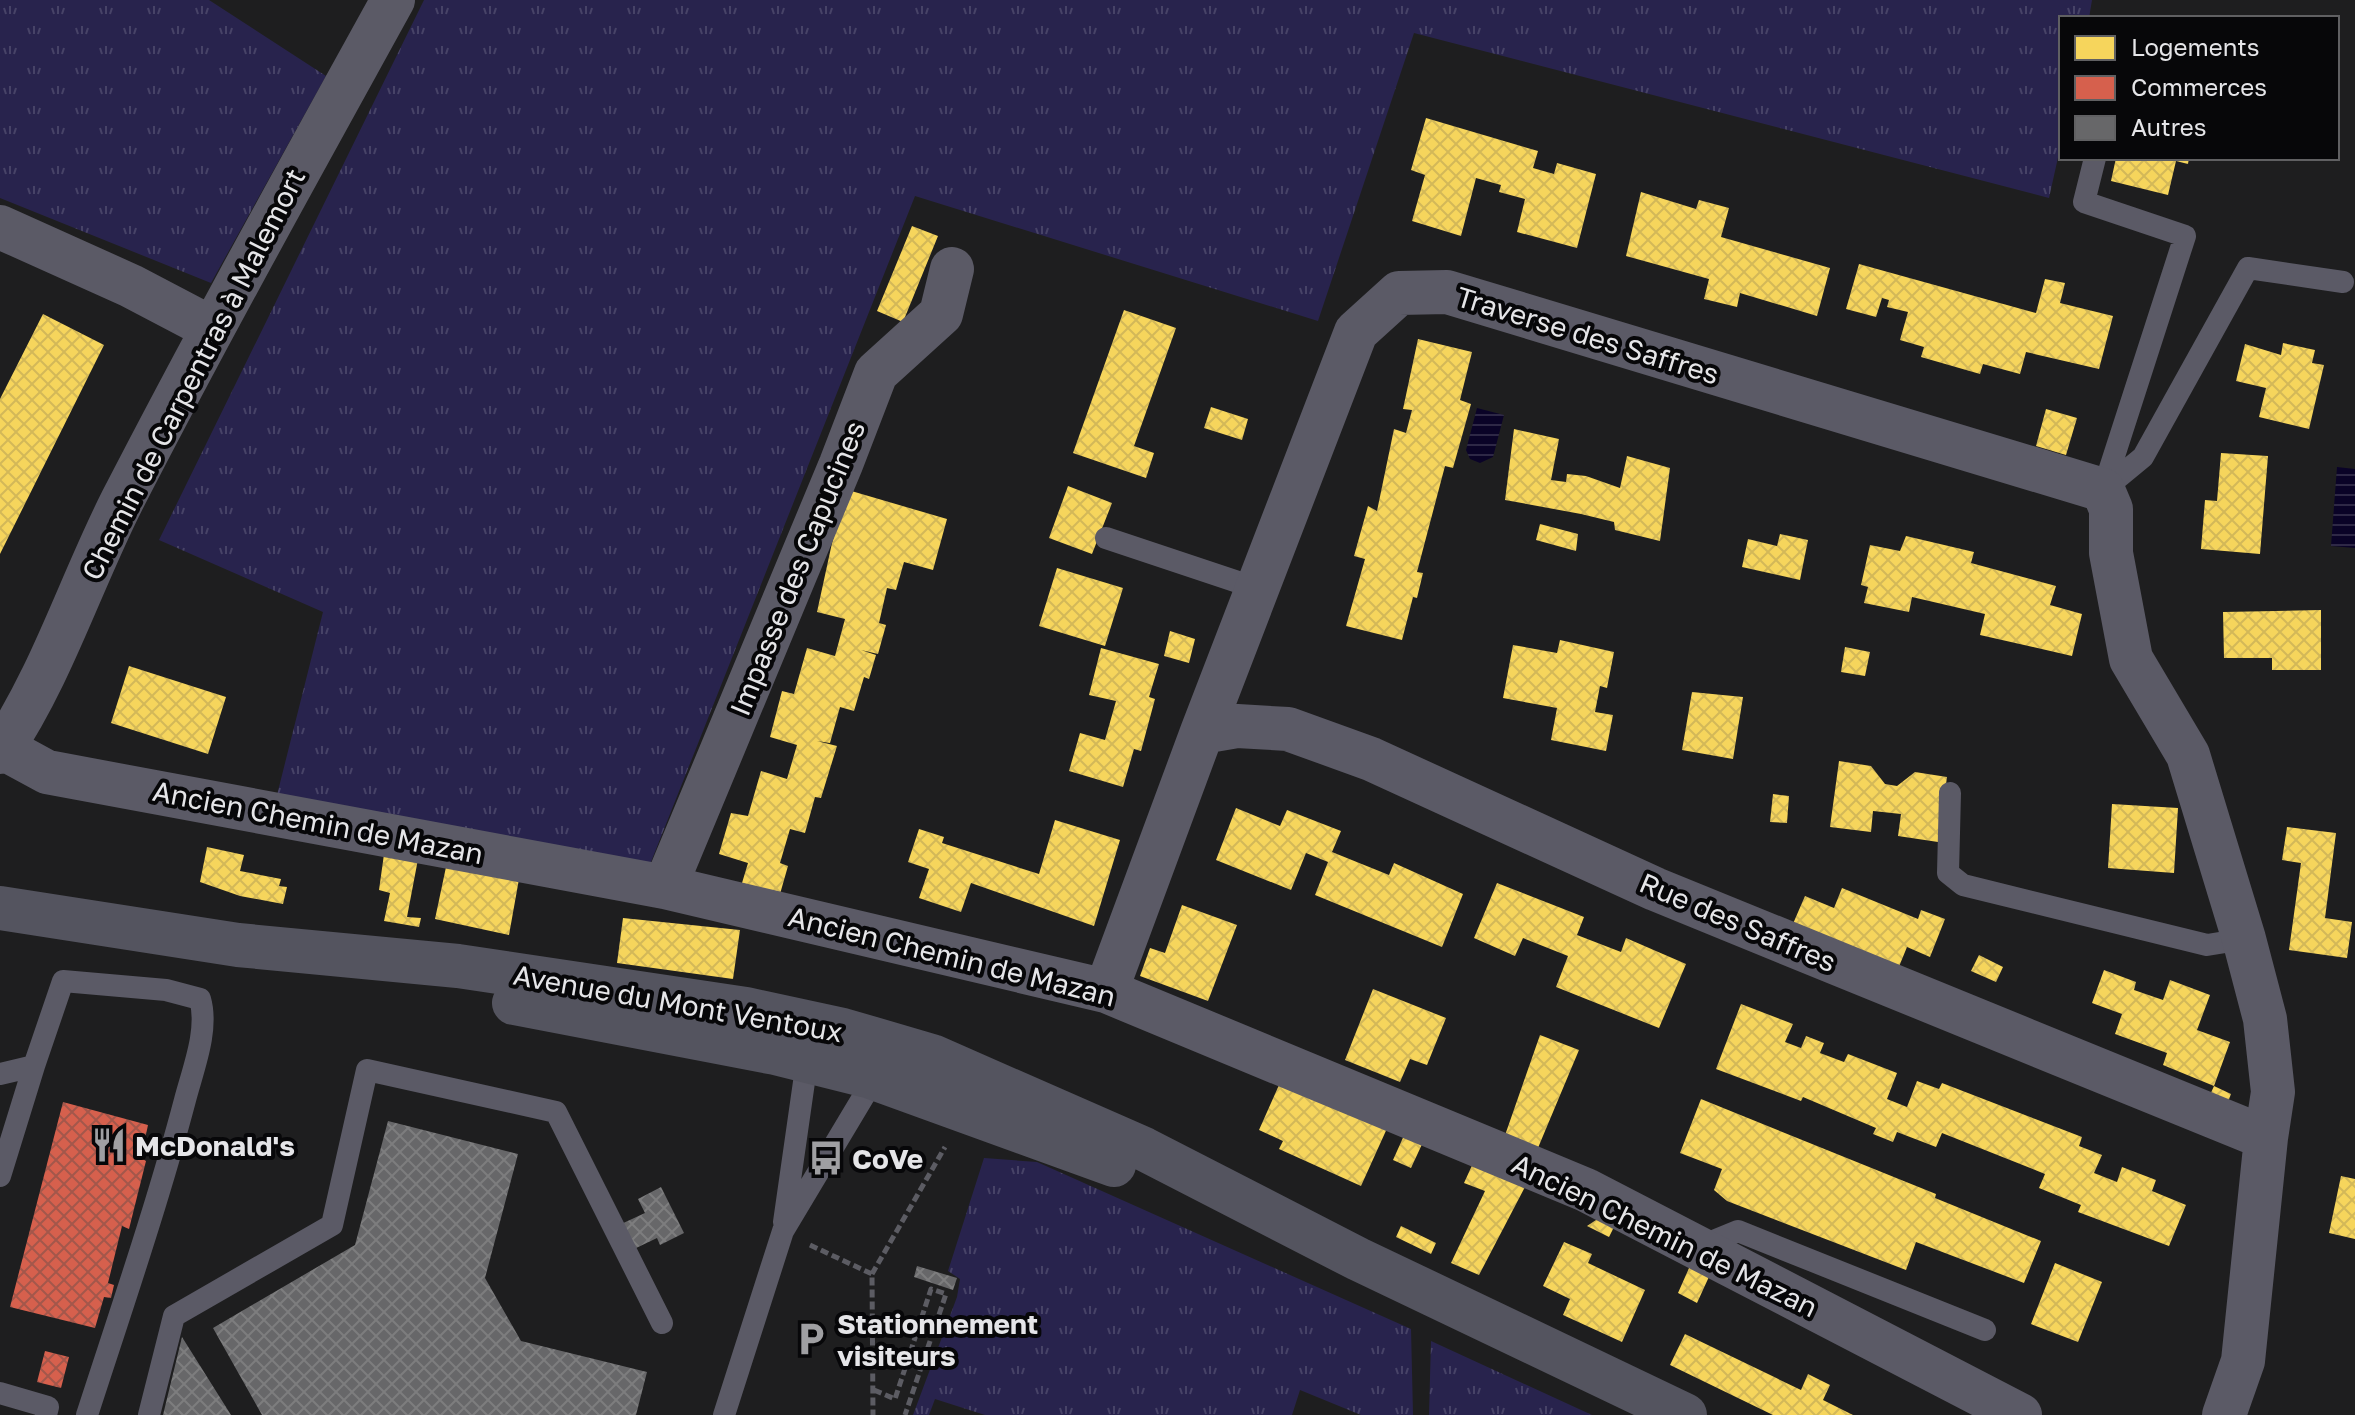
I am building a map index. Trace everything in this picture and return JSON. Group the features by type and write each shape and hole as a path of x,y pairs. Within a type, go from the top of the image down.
{"main road":[{"path":"0,883 0,909"},
{"name":"Avenue du Mont Ventoux","path":"0,909 238,945 803,1041 932,1056 1144,1149 1358,1259 1685,1415"},
{"name":"Avenue du Mont Ventoux","path":"803,1041 1358,1259"}],"street":[{"name":"Chemin de Carpentras à Malemort","path":"1,750 41,678 110,526 211,328 393,0"},
{"path":"0,227 131,286 211,328"},
{"name":"Impasse des Capucines","path":"665,887 876,373 941,314 952,269"},
{"name":"Traverse des Saffres","path":"1202,732 1356,332 1399,293 1447,292 2103,490"},
{"path":"2103,490 2111,509 2111,553 2131,659 2188,755 2265,1019 2273,1092 2243,1361 2224,1415"},
{"name":"Rue des Saffres","path":"1202,732 1237,726 1288,729 1371,759 1655,889 2266,1138"},
{"path":"1106,991 1202,732"},
{"name":"Ancien Chemin de Mazan","path":"1,750 47,772 665,887 1106,991 1586,1190 2020,1415"}],"lane":[{"path":"2094,160 2084,202 2185,236 2103,490"},
{"path":"2103,490 2143,457 2248,268 2343,282"},
{"path":"1106,538 1256,588"},
{"path":"1950,793 1948,873 1963,885 2207,945 2244,939"},
{"path":"0,1176 63,981 166,990 200,999 204,1013 196,1058 170,1155 87,1415"},
{"path":"724,1415 783,1231 803,1041"},
{"path":"783,1231 868,1089 860,1063 943,1075 982,1077"},
{"path":"0,1074 34,1066"},
{"path":"149,1415 174,1316 332,1225 367,1070 556,1112 662,1323"},
{"path":"1698,1247 1738,1231 1985,1330"},
{"path":"0,1393 48,1407 46,1415"}],"path":[{"path":"873,1415 872,1274 949,1140"},
{"path":"783,1231 872,1274"},
{"path":"874,1390 895,1399 931,1289 946,1294 905,1415"}],"green space":[{"path":"0,0 209,0 326,76 211,283 0,198"},
{"path":"424,0 2092,0 2089,16 2059,16 2059,153 2049,198 1414,33 1318,321 915,196 649,867 276,799 323,612 159,540"},
{"path":"984,1158 1037,1162 1411,1329 1413,1415 1361,1415 1300,1390 1292,1415 985,1415 935,1399 929,1415 913,1415 957,1297 960,1279 948,1271"},
{"path":"1431,1341 1592,1415 1429,1415"}],"shaded area":[{"path":"1477,408 1504,415 1493,457 1480,463 1470,459 1466,450"},
{"path":"2337,467 2355,469 2355,548 2331,546"}],"building: Logements":[{"path":"1426,118 1538,151 1533,168 1554,174 1557,163 1596,174 1577,248 1517,232 1525,199 1499,192 1501,185 1476,178 1461,236 1412,221 1425,175 1411,170"},
{"path":"2116,160 2189,160 2188,164 2176,161 2168,195 2111,181"},
{"path":"1641,192 1696,209 1699,200 1729,208 1721,237 1830,268 1817,316 1740,293 1737,307 1704,299 1709,279 1626,256"},
{"path":"912,226 938,236 903,322 877,311"},
{"path":"1859,264 2036,313 2045,279 2065,283 2060,303 2113,316 2099,369 2026,352 2020,374 1983,364 1980,374 1921,357 1924,347 1900,340 1908,312 1887,307 1889,300 1882,298 1876,317 1846,309"},
{"path":"1124,310 1176,328 1134,446 1154,453 1146,478 1073,453"},
{"path":"43,314 104,345 0,554 0,399"},
{"path":"1418,339 1472,352 1460,400 1471,404 1453,468 1445,466 1417,572 1423,573 1417,598 1413,597 1402,640 1346,626 1365,559 1354,556 1368,506 1377,511 1394,429 1406,433 1412,410 1403,409"},
{"path":"2283,343 2315,350 2312,363 2324,365 2309,429 2259,417 2266,388 2236,381 2245,344 2281,355"},
{"path":"1211,407 1248,419 1242,440 1204,428"},
{"path":"2046,409 2077,418 2066,455 2036,446"},
{"path":"1514,429 1559,439 1551,480 1566,482 1567,474 1586,476 1620,488 1627,456 1670,468 1660,541 1615,530 1614,522 1505,500"},
{"path":"2221,453 2268,456 2260,554 2201,549 2205,500 2217,501"},
{"path":"1068,486 1112,503 1092,554 1049,538"},
{"path":"848,490 947,519 933,570 904,562 896,590 887,588 879,623 886,625 878,654 861,650 876,655 869,679 864,677 854,711 840,707 830,743 817,741 837,746 821,798 815,797 805,833 790,829 780,863 788,866 780,894 742,883 748,863 719,854 731,813 748,816 761,771 787,779 797,745 770,737 782,691 794,694 807,648 835,656 845,619 817,612 832,543"},
{"path":"1540,524 1578,534 1576,551 1536,540"},
{"path":"1780,534 1808,540 1800,580 1742,567 1748,539 1777,546"},
{"path":"1906,536 1974,552 1971,563 2056,586 2050,605 2082,614 2072,656 1980,635 1985,614 1912,597 1909,612 1864,603 1868,587 1861,585 1870,545 1900,551"},
{"path":"1057,568 1123,588 1105,646 1039,626"},
{"path":"2321,610 2321,670 2272,670 2272,658 2224,658 2223,612"},
{"path":"1170,631 1195,639 1189,663 1164,656"},
{"path":"1560,640 1614,652 1607,688 1600,686 1595,712 1613,715 1606,751 1551,740 1557,708 1503,698 1513,645 1557,653"},
{"path":"1845,647 1870,652 1865,676 1841,672"},
{"path":"1101,648 1159,664 1149,697 1155,699 1141,751 1134,749 1123,787 1069,771 1080,733 1105,740 1116,701 1089,695"},
{"path":"129,666 226,697 208,754 111,723"},
{"path":"1692,692 1743,697 1733,759 1682,750"},
{"path":"1839,761 1871,766 1885,784 1897,786 1915,772 1947,777 1938,842 1898,836 1901,814 1873,811 1871,832 1830,827"},
{"path":"1773,794 1789,796 1787,823 1770,822"},
{"path":"2112,804 2178,808 2174,873 2108,868"},
{"path":"1236,808 1280,826 1287,810 1341,831 1332,852 1389,875 1394,863 1463,894 1442,947 1315,895 1328,862 1306,853 1291,890 1216,860"},
{"path":"1055,820 1120,840 1094,926 971,883 961,912 919,898 929,869 908,862 919,829 944,837 942,843 1039,874"},
{"path":"2287,827 2336,833 2325,918 2352,922 2347,958 2289,950 2301,863 2282,860"},
{"path":"207,847 244,855 240,871 281,879 279,886 287,887 283,904 240,896 200,882"},
{"path":"385,847 419,854 407,917 421,918 419,927 384,921 390,893 379,890"},
{"path":"446,867 519,879 509,935 435,919"},
{"path":"1497,883 1584,917 1577,935 1621,952 1626,938 1686,964 1659,1028 1556,987 1568,956 1523,938 1515,956 1474,938"},
{"path":"1842,888 1918,919 1921,910 1945,919 1930,957 1907,947 1898,969 1792,926 1805,896 1834,908"},
{"path":"1182,905 1237,925 1208,1001 1140,976 1150,948 1165,953"},
{"path":"623,918 740,930 733,979 617,963"},
{"path":"1979,955 2003,967 1996,982 1971,971"},
{"path":"2104,970 2136,982 2134,990 2163,1000 2170,980 2210,995 2197,1030 2230,1042 2214,1086 2163,1065 2167,1053 2115,1034 2122,1014 2092,1003"},
{"path":"1373,989 1446,1018 1427,1065 1410,1059 1400,1082 1345,1060"},
{"path":"1741,1004 1793,1024 1785,1042 1801,1048 1806,1036 1824,1043 1820,1053 1844,1062 1848,1054 1897,1073 1887,1099 1907,1107 1917,1081 1939,1089 1942,1083 2082,1137 2079,1146 2102,1155 2094,1173 2117,1182 2122,1167 2156,1180 2152,1191 2186,1205 2169,1246 2078,1212 2081,1205 2039,1188 2045,1174 1942,1133 1936,1147 1897,1132 1893,1142 1873,1134 1876,1128 1803,1097 1801,1101 1716,1069"},
{"path":"1540,1035 1579,1050 1535,1155 1503,1141"},
{"path":"1283,1076 1389,1124 1361,1186 1279,1149 1283,1141 1259,1130"},
{"path":"2214,1086 2231,1094 2228,1102 2210,1095"},
{"path":"1701,1099 1936,1194 1935,1198 2041,1241 2024,1283 1916,1242 1906,1270 1727,1201 1714,1190 1722,1169 1680,1153"},
{"path":"1406,1131 1424,1140 1411,1168 1393,1160"},
{"path":"1474,1161 1526,1185 1479,1275 1451,1263 1485,1191 1464,1183"},
{"path":"2341,1176 2355,1179 2355,1239 2329,1233"},
{"path":"1602,1216 1616,1223 1609,1237 1587,1226"},
{"path":"1401,1226 1436,1243 1431,1254 1396,1237"},
{"path":"1564,1242 1592,1254 1588,1263 1645,1290 1622,1342 1563,1315 1570,1299 1543,1286"},
{"path":"1693,1259 1713,1268 1697,1303 1678,1293"},
{"path":"2055,1263 2102,1282 2078,1342 2031,1324"},
{"path":"1685,1334 1801,1390 1808,1374 1830,1385 1823,1400 1853,1415 1773,1415 1670,1365"}],"building: Commerces":[{"path":"63,1102 148,1125 141,1158 146,1161 129,1229 122,1226 108,1283 114,1285 111,1298 104,1297 95,1328 10,1307"},
{"path":"45,1351 69,1357 61,1388 37,1382"}],"building: Autres":[{"path":"388,1121 518,1154 485,1278 521,1341 647,1372 636,1415 262,1415 213,1328 355,1245"},
{"path":"661,1187 684,1233 660,1245 657,1238 632,1250 619,1225 645,1213 638,1199"},
{"path":"917,1266 957,1278 953,1290 914,1277"},
{"path":"182,1337 231,1415 163,1415"}],"place":[{"name":"McDonald's","path":"109,1145"},
{"name":"CoVe","path":"826,1158"},
{"name":"Stationnement visiteurs","path":"811,1339"}]}
